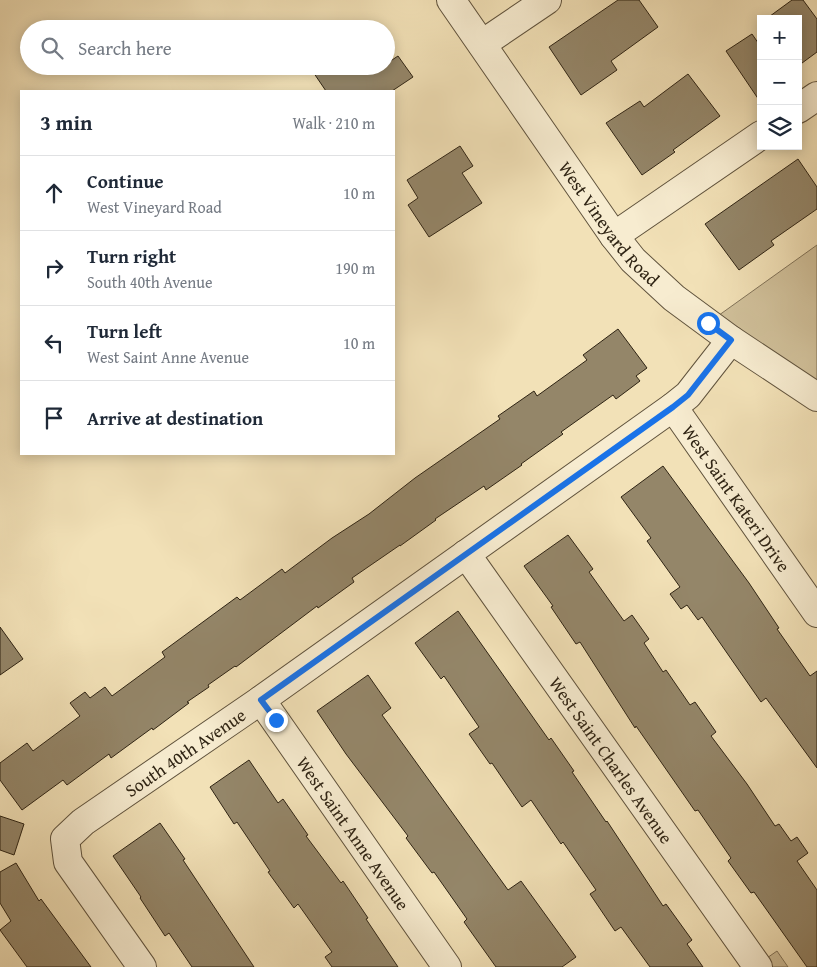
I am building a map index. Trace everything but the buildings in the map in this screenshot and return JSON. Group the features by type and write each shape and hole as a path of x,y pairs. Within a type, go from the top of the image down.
{"street":[{"name":"West Vineyard Road","path":"450,0 614,236 633,260 674,298 731,340 817,397"},
{"path":"482,44 547,0"},
{"path":"802,106 817,96"},
{"path":"614,236 757,138"},
{"name":"South 40th Avenue","path":"142,967 68,862 65,839 83,822 261,700 673,407 688,395 731,340"},
{"name":"West Saint Kateri Drive","path":"673,407 817,613"},
{"name":"West Saint Charles Avenue","path":"466,554 758,967"},
{"name":"West Saint Anne Avenue","path":"261,700 447,967"}],"shaded area":[{"path":"817,245 817,397 708,323"},
{"path":"777,951 788,967 754,967"}],"route":[{"path":"276,720 261,700 688,395 731,340 708,323"}]}
